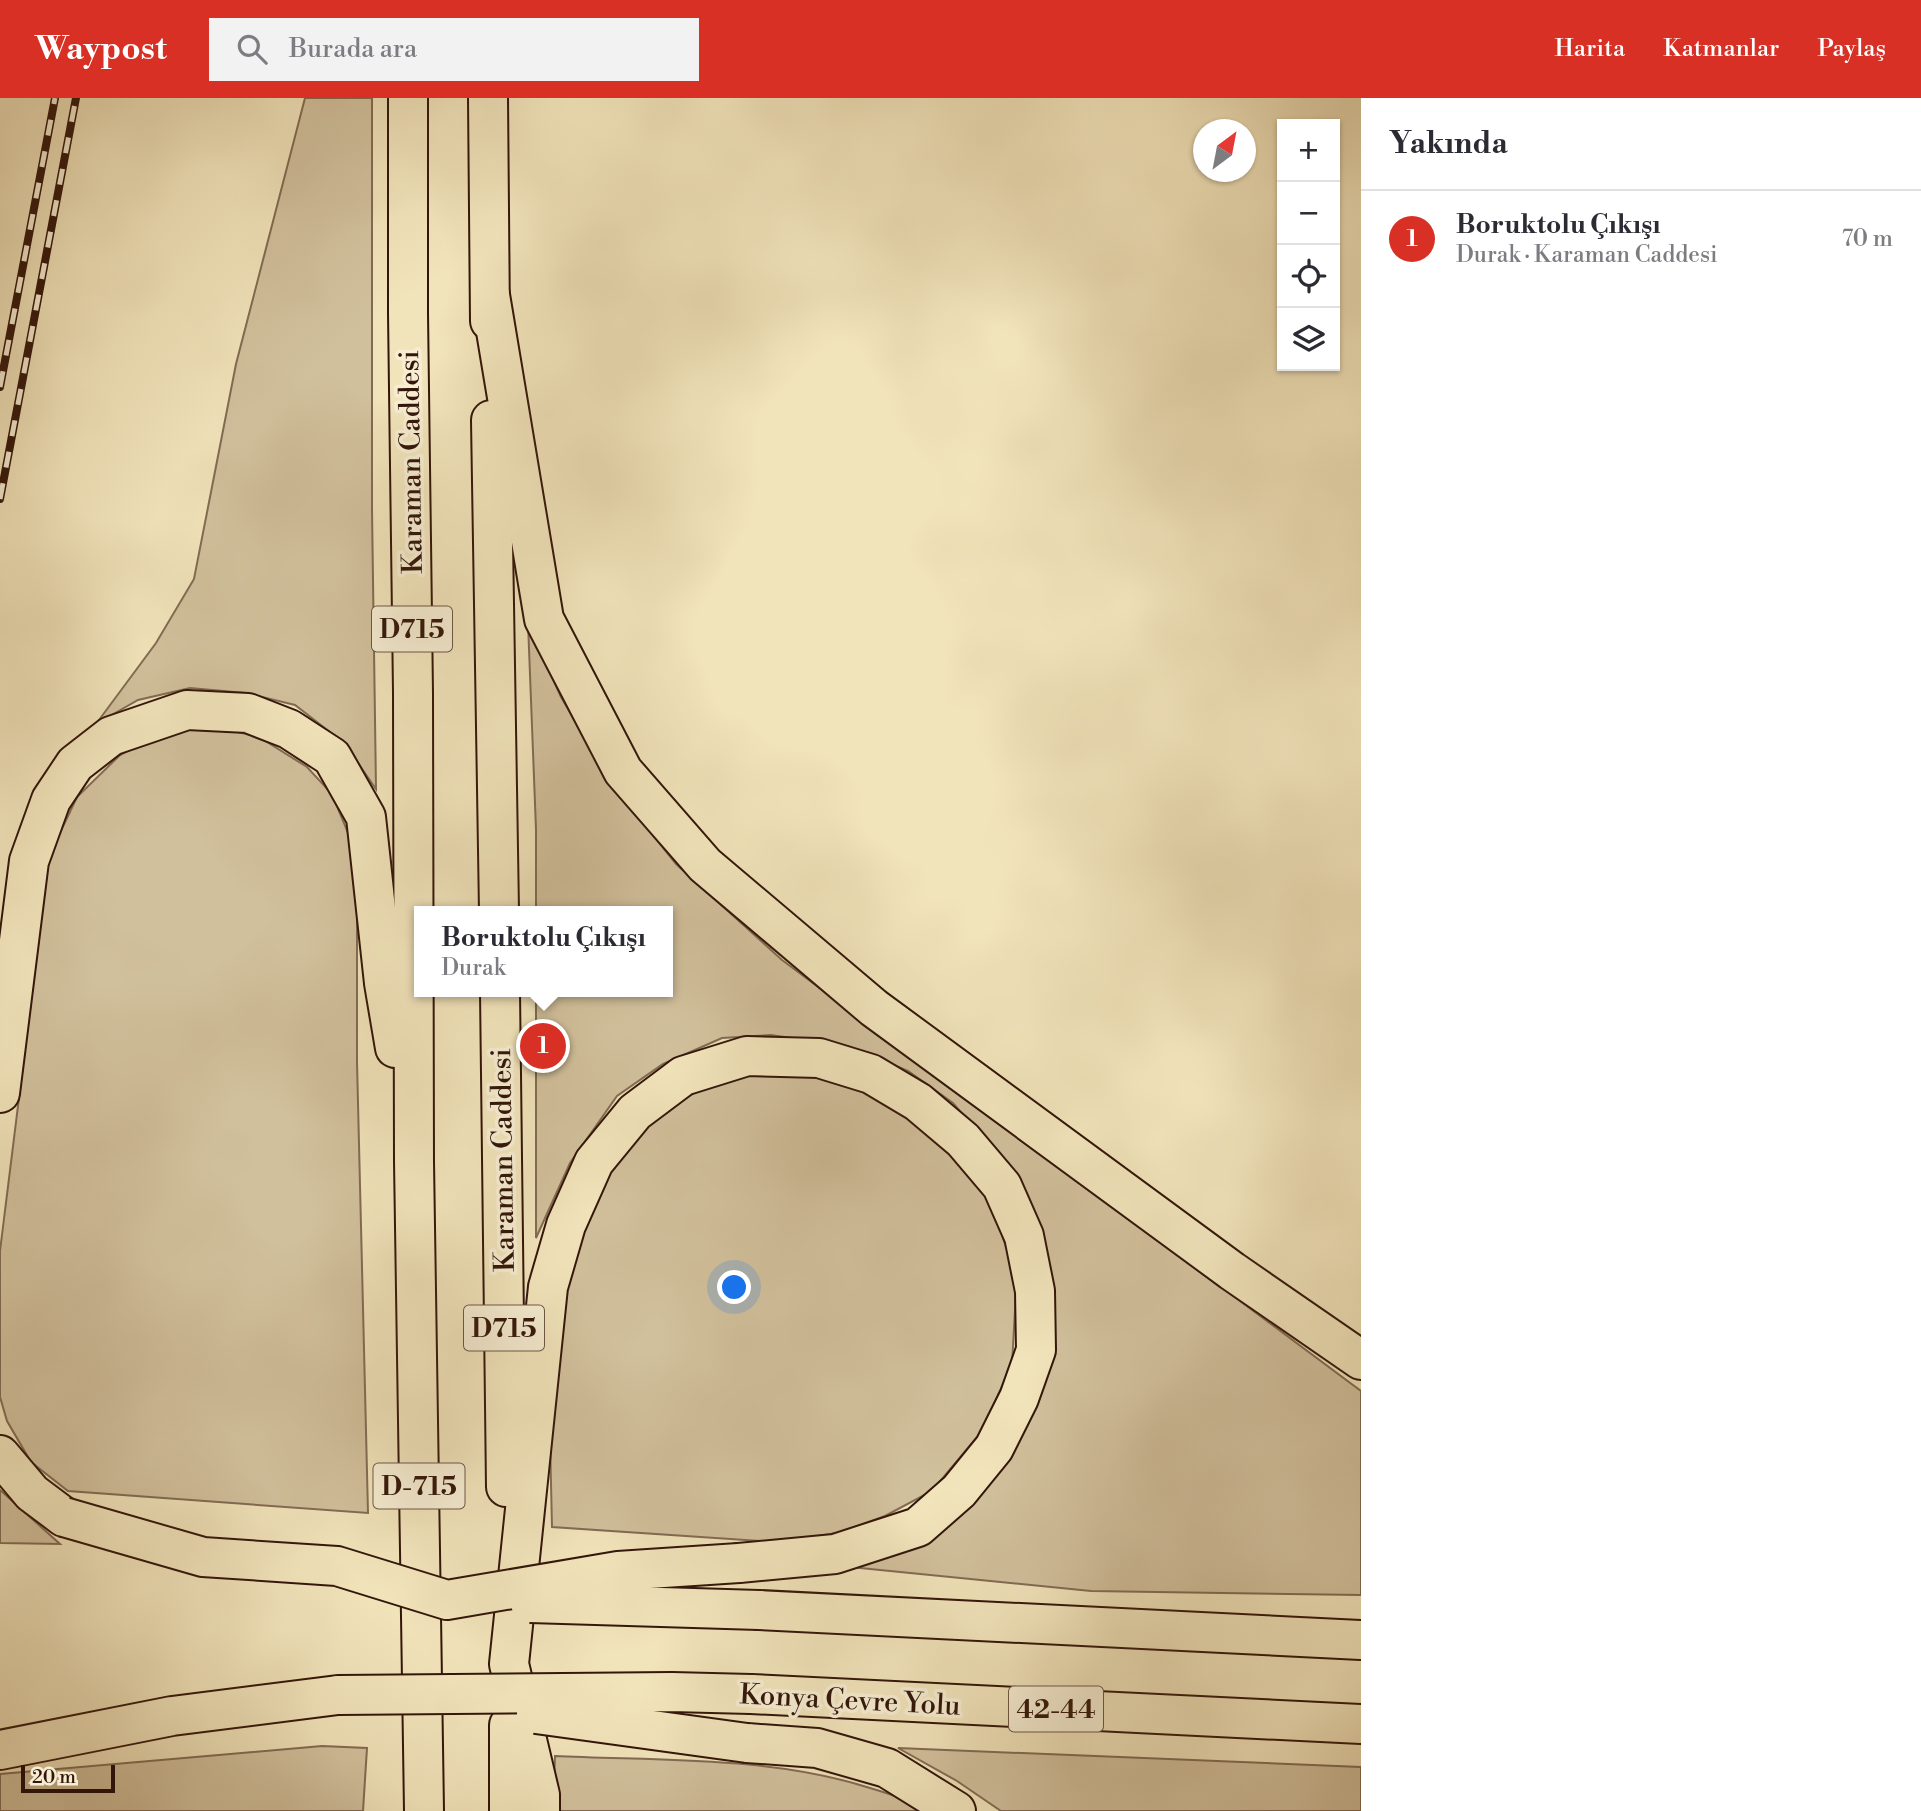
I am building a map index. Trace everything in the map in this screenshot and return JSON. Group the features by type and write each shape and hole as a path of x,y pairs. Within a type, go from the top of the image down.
{"highway":[{"name":"Karaman Caddesi","path":"408,98 414,1161"},
{"name":"D715","path":"488,98 499,906"},
{"path":"489,295 544,619 623,771 705,865 874,1008 1232,1271 1361,1360"},
{"path":"0,1093 29,861 51,800 75,764 111,736 187,710 248,713 289,729 332,757 366,817 384,983 414,1161"},
{"name":"Karaman Caddesi","path":"500,997 509,1664"},
{"path":"447,1600 618,1571 835,1554 918,1527 960,1491 994,1448 1019,1398 1036,1350 1035,1291 1024,1236 1002,1186 963,1140 918,1102 870,1074 819,1058 747,1056 683,1076 635,1112 594,1162 566,1225 548,1287 509,1664 540,1795 540,1811"},
{"name":"D-715","path":"414,1161 424,1811"},
{"path":"0,1455 32,1493 64,1517 203,1557 337,1566 447,1600 759,1610 1361,1640"},
{"path":"401,1811 422,1639"},
{"name":"D715","path":"509,1664 509,1811"},
{"name":"Konya Çevre Yolu","path":"338,1695 658,1692 751,1694 1361,1724"},
{"path":"0,1750 172,1716 338,1695 582,1719 747,1742 817,1748 887,1768 956,1811"}],"shaded area":[{"path":"305,98 372,98 372,510 376,789 344,743 295,705 246,693 190,688 138,700 96,724 156,643 194,579 236,364"},
{"path":"528,623 561,697 610,781 676,864 782,960 1361,1391 1361,1595 1091,1591 850,1567 878,1558 1048,1371 1010,1169 953,1103 908,1071 847,1046 771,1035 722,1038 663,1064 617,1096 570,1163 536,1238 536,997 673,997 673,906 536,906 536,829"},
{"path":"211,726 259,737 307,767 332,794 351,840 357,885 357,1062 368,1513 68,1491 31,1462 7,1421 0,1397 0,1251 49,856 77,797 119,756 163,731"},
{"path":"780,1071 832,1079 880,1096 928,1127 991,1202 1007,1250 1016,1292 1012,1364 982,1431 932,1491 885,1516 838,1533 775,1542 552,1527 549,1395 566,1272 594,1188 632,1138 676,1101 730,1078"},
{"path":"0,1490 60,1544 0,1543"},
{"path":"322,1746 367,1748 363,1811 0,1811 0,1774"},
{"path":"898,1748 1361,1767 1361,1811 1001,1811 957,1781"},
{"path":"555,1756 714,1762 794,1770 884,1792 924,1811 553,1811"}],"railway":[{"path":"0,387 55,98"},
{"path":"0,499 76,98"}],"place":[{"name":"Boruktolu Çıkışı","path":"543,1046"}]}
